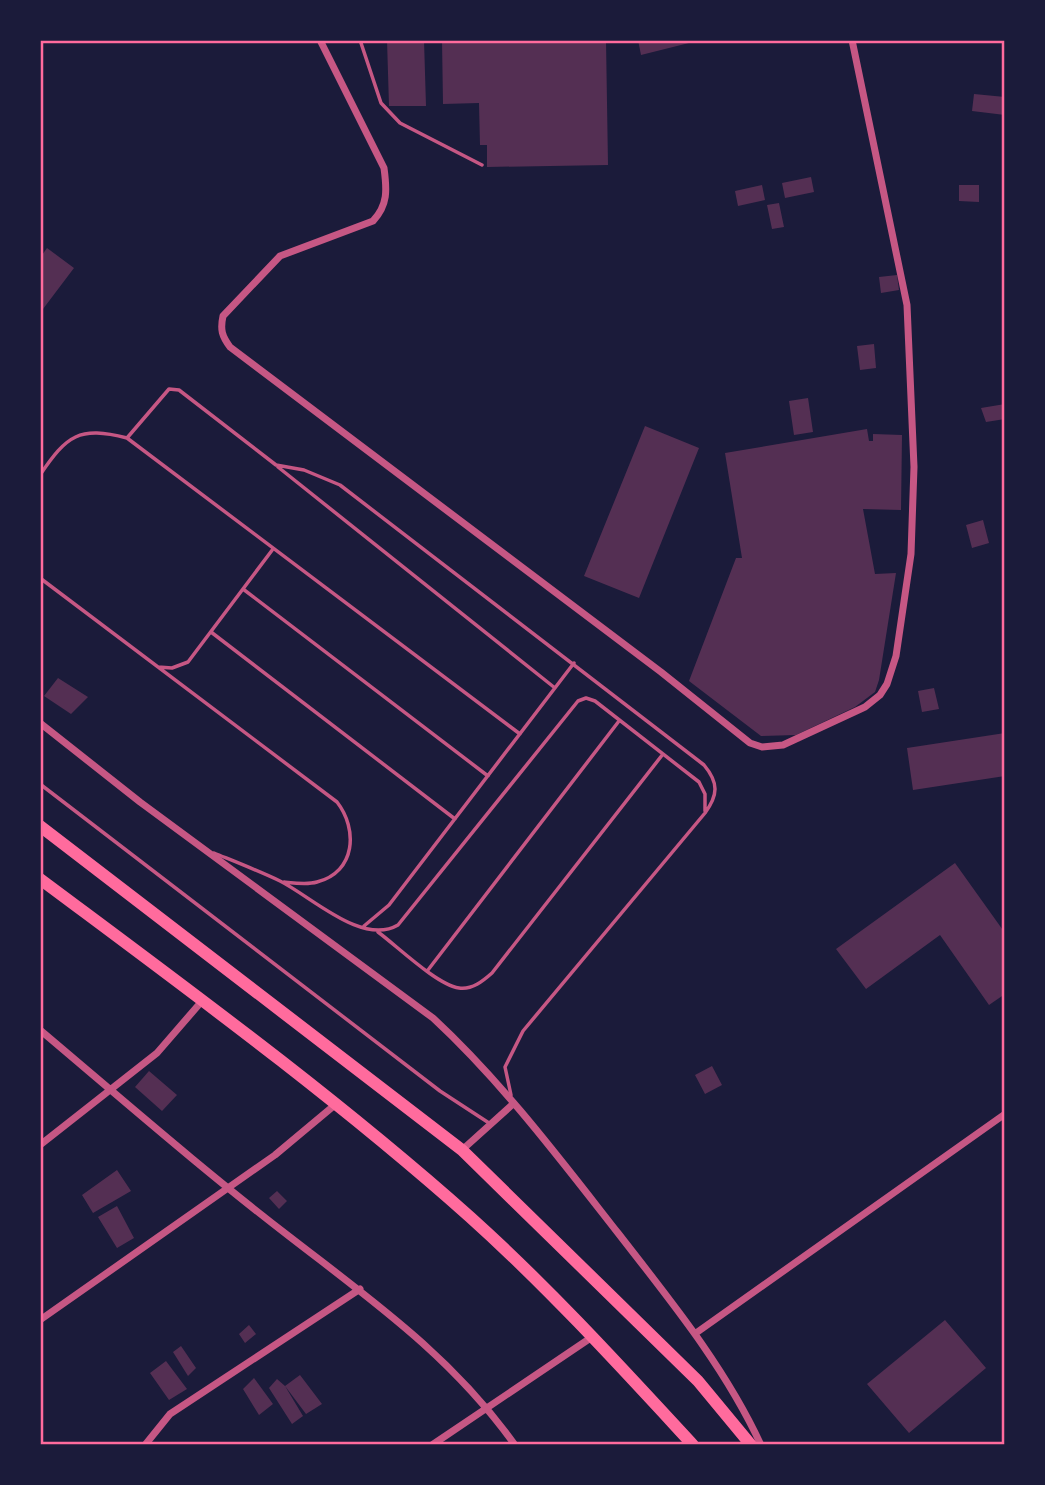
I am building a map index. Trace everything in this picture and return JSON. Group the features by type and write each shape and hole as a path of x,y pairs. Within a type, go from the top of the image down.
{"highway":[{"path":"40,826 462,1150 698,1381 751,1445"},
{"path":"40,879 336,1104 471,1219 592,1337 693,1445"}],"street":[{"path":"320,40 384,168 387,189 384,209 373,221 280,256 223,316 220,329 223,338 230,347 750,743 768,748 792,742 865,707 880,695 896,656 909,566 914,467 907,305 852,40"},
{"path":"40,723 198,846 433,1018 463,1046 552,1148 696,1333 748,1417 761,1445"},
{"path":"40,1145 157,1053 202,1002"},
{"path":"40,1030 229,1188 407,1325 489,1409 515,1445"},
{"path":"40,1320 229,1188 336,1104"},
{"path":"462,1150 513,1104"},
{"path":"696,1333 1005,1114"},
{"path":"145,1445 170,1414 360,1289"},
{"path":"432,1445 592,1337"}],"lane":[{"path":"360,40 381,103 400,122 482,165"},
{"path":"127,438 169,389 179,390 555,688"},
{"path":"40,475 56,452 73,437 86,432 103,432 127,438 520,734"},
{"path":"275,465 304,470 340,485 574,663 704,765 714,776 717,790 715,800 523,1031 505,1067 513,1104"},
{"path":"158,667 180,667 188,662 273,550"},
{"path":"40,578 337,802 349,817 351,836 348,855 335,874 317,882 282,882"},
{"path":"243,589 488,776"},
{"path":"211,632 455,818"},
{"path":"362,926 389,905 574,663"},
{"path":"198,846 282,882 342,919 377,931 387,931 398,925 578,701 586,698 595,701 699,782 705,794 705,813"},
{"path":"428,970 619,721"},
{"path":"377,931 428,970 458,988 481,982 492,973 663,754"},
{"path":"40,784 440,1091 490,1125"}],"building":[{"path":"387,40 424,40 426,106 389,106"},
{"path":"442,40 606,40 608,165 487,167 487,145 480,145 479,103 443,104"},
{"path":"638,40 697,40 697,41 641,55"},
{"path":"974,94 1005,97 1005,115 972,111"},
{"path":"811,177 814,192 785,198 782,183"},
{"path":"762,185 765,200 738,206 735,191"},
{"path":"959,185 979,185 979,202 959,201"},
{"path":"779,203 784,227 772,229 767,205"},
{"path":"47,248 74,268 40,313 40,258"},
{"path":"897,275 899,290 881,293 879,277"},
{"path":"874,344 876,368 860,370 857,346"},
{"path":"808,398 813,432 794,435 789,401"},
{"path":"1005,404 1005,419 986,422 981,408"},
{"path":"645,426 699,448 639,598 584,576"},
{"path":"867,429 869,441 873,441 873,434 902,435 901,510 863,509 875,574 896,573 875,692 855,707 796,735 761,736 689,681 736,558 742,558 725,453"},
{"path":"983,520 989,543 972,548 966,525"},
{"path":"58,678 88,697 71,714 44,696"},
{"path":"934,688 939,709 922,712 918,691"},
{"path":"1005,733 1005,776 913,790 907,748"},
{"path":"955,863 1005,933 1005,994 989,1005 940,935 866,989 836,949"},
{"path":"712,1066 722,1085 705,1094 695,1075"},
{"path":"149,1071 177,1095 162,1111 135,1087"},
{"path":"117,1170 131,1191 93,1213 82,1195"},
{"path":"277,1191 287,1201 279,1209 269,1198"},
{"path":"117,1206 134,1238 117,1248 98,1217"},
{"path":"945,1320 986,1368 909,1433 867,1384"},
{"path":"249,1325 256,1334 245,1343 239,1334"},
{"path":"181,1346 196,1368 188,1376 173,1352"},
{"path":"166,1361 187,1389 169,1400 150,1373"},
{"path":"300,1375 322,1404 306,1414 285,1386"},
{"path":"254,1378 273,1404 259,1415 243,1389"},
{"path":"277,1379 285,1386 303,1416 292,1424 269,1388"}]}
